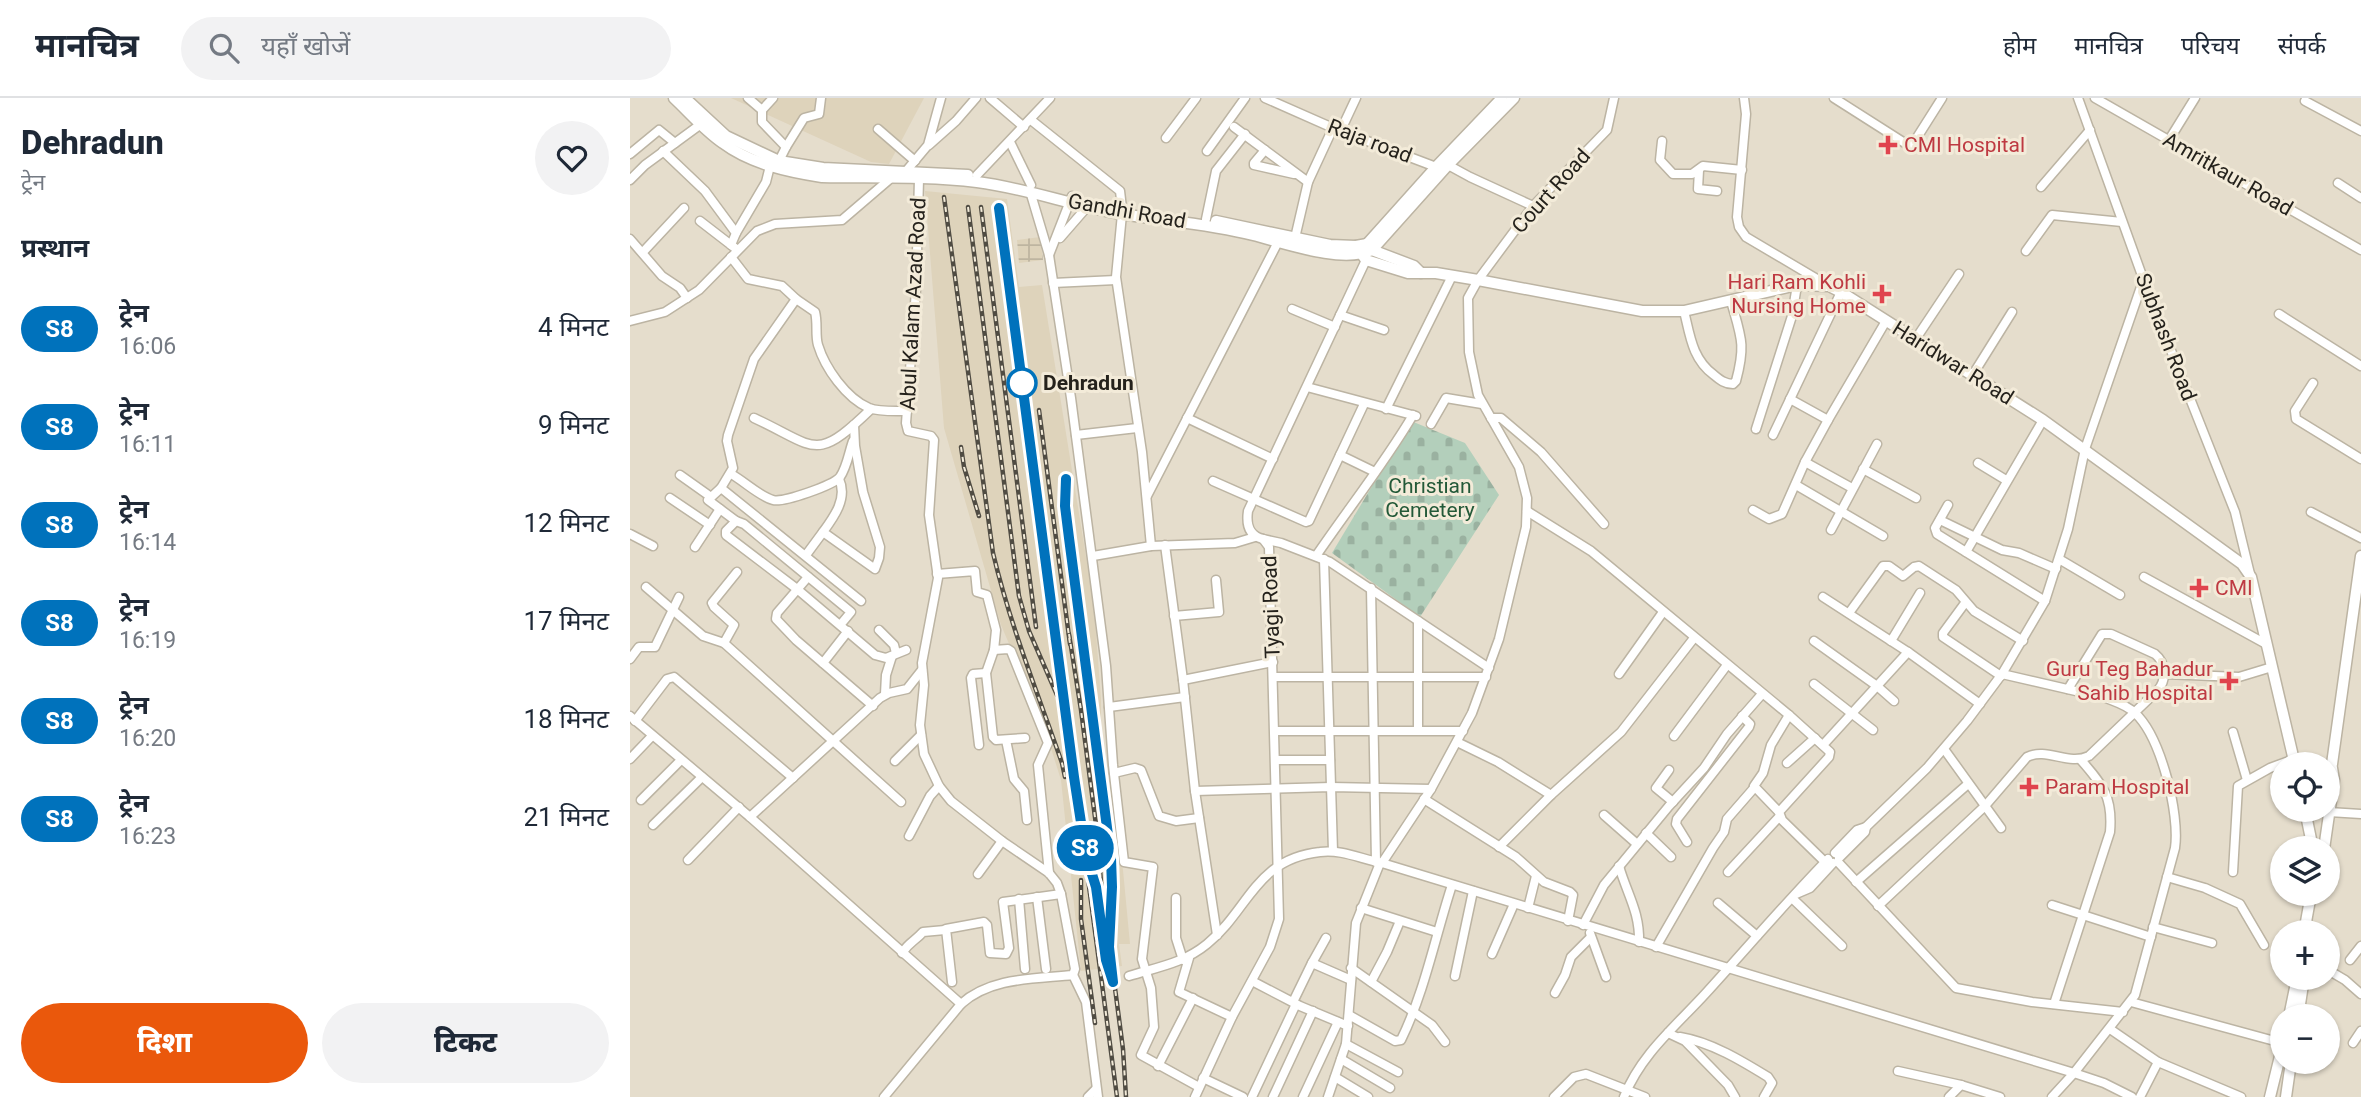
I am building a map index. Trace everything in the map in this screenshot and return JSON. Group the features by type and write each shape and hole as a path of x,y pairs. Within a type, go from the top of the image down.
{"main road":[{"path":"674,98 724,144 774,163 892,174"},
{"path":"684,98 726,136 774,163"},
{"path":"1370,247 1436,167 1502,98"},
{"path":"1361,254 1514,98"},
{"name":"Gandhi Road","path":"892,174 907,170 977,175 1122,211 1206,219 1361,254"},
{"name":"Gandhi Road","path":"892,174 919,179 1031,188"},
{"name":"Gandhi Road","path":"1071,199 1087,206 1209,225 1301,249 1361,254"},
{"name":"Haridwar Road","path":"1370,247 1413,266 1421,273"},
{"name":"Haridwar Road","path":"1361,254 1408,272 1478,280 1642,312 1684,311 1797,285 1829,286 2043,420 2233,556 2251,577"},
{"path":"2334,752 2361,556"},
{"path":"2251,577 2292,752"},
{"path":"2270,1097 2275,1074"},
{"path":"2286,1097 2289,1074"}],"street":[{"path":"748,98 762,110"},
{"path":"773,98 762,110 762,122 786,147"},
{"path":"630,321 665,312 699,290 731,257 736,233 774,163 804,118 819,114 821,98"},
{"path":"928,145 941,98"},
{"path":"907,170 928,145 956,121 976,98"},
{"path":"990,98 1024,127"},
{"path":"977,175 1050,98"},
{"path":"1166,138 1196,98"},
{"path":"1207,151 1245,98"},
{"name":"Raja road","path":"1265,98 1436,167"},
{"path":"1295,238 1308,182 1356,98"},
{"name":"Court Road","path":"1379,863 1431,789 1463,731 1487,673 1504,621 1523,545 1527,498 1519,467 1478,395 1469,352 1468,298 1532,206 1607,130 1614,98"},
{"path":"1744,98 1746,114 1737,217 1739,227 1746,237 1829,286"},
{"path":"1835,98 1910,148 1942,98"},
{"name":"Subhash Road","path":"2078,98 2143,281 2235,512 2251,577"},
{"name":"Amritkaur Road","path":"2095,98 2361,250"},
{"path":"2169,140 2195,98"},
{"path":"2305,101 2361,131"},
{"path":"1031,120 1120,191 1122,211 1116,280 1147,496 1151,546"},
{"path":"630,180 663,151 701,124"},
{"path":"1234,127 1308,182"},
{"path":"878,129 915,161"},
{"path":"630,154 660,130 675,143"},
{"path":"2041,187 2090,130"},
{"path":"1206,219 1216,171 1245,134"},
{"path":"1662,141 1660,160 1673,174 1692,174 1703,166 1742,170"},
{"path":"1010,142 1031,188 1049,255 1093,556 1124,862 1153,867 1142,959 1151,988 1154,1027 1141,1055 1158,1066 1243,1097"},
{"path":"1265,150 1254,165 1300,176"},
{"path":"663,151 705,191 736,233"},
{"path":"1448,165 1532,206"},
{"path":"1699,170 1698,190 1717,191"},
{"path":"734,248 757,231 775,224 842,220 892,174"},
{"name":"Abul Kalam Azad Road","path":"919,179 916,290 907,411 908,432 931,436 934,440 929,515 937,574 922,670 924,685 921,735 924,754 939,786 958,809 1049,873 1057,883 1074,974 1086,1002 1097,1093"},
{"path":"2338,183 2361,198"},
{"path":"1049,255 1071,199"},
{"path":"1049,255 1065,229 1087,206"},
{"path":"643,252 684,208"},
{"path":"2026,251 2052,215 2122,222"},
{"path":"700,221 734,248"},
{"path":"630,239 662,276 675,284 687,298"},
{"path":"1147,496 1278,242"},
{"name":"Tyagi Road","path":"1195,1097 1278,927 1269,547 1249,531 1247,518 1253,498 1335,327 1361,254"},
{"path":"731,257 748,279 782,286 815,312 817,343 823,358 853,399 871,409 907,411"},
{"path":"1915,340 1959,274"},
{"path":"1385,409 1452,276"},
{"path":"1053,283 1116,280"},
{"path":"1626,1093 1643,1060 1757,936 1833,859 1857,830 1866,827 1944,749 2002,675 2045,601 2068,529 2085,449 2143,281"},
{"path":"1756,429 1793,316 1797,285"},
{"path":"1773,435 1841,292"},
{"path":"696,515 731,474 734,464 727,441 728,435 754,359 796,299"},
{"path":"1684,311 1697,358 1707,370 1730,385 1736,381 1743,351 1731,301"},
{"path":"1292,309 1335,327"},
{"path":"1972,376 2012,312"},
{"path":"2280,314 2361,366"},
{"path":"1340,315 1384,330"},
{"path":"1753,510 1769,519 1777,517 1787,506 1805,462 1886,321"},
{"path":"2314,383 2295,411 2296,419 2361,459"},
{"path":"1307,387 1414,416 1392,451 1374,472 1320,557 1328,678 1333,851"},
{"path":"1431,424 1446,398 1482,404"},
{"path":"1790,399 1828,420"},
{"path":"1213,481 1309,521 1364,404"},
{"path":"754,418 799,442 815,447 828,444 855,425 871,409"},
{"path":"1187,418 1273,460"},
{"path":"1491,418 1501,418 1541,452 1604,524"},
{"path":"1966,552 2043,420"},
{"path":"823,533 875,569 880,547 863,492 854,438 855,425"},
{"path":"1076,435 1138,428"},
{"path":"731,474 768,498 778,501 794,498 839,479 854,438"},
{"path":"1831,530 1877,444"},
{"path":"1340,455 1374,472"},
{"path":"1805,462 1852,488"},
{"path":"1978,463 2006,480"},
{"path":"1863,469 1916,498"},
{"path":"680,475 851,612 841,624"},
{"path":"806,555 839,505 842,487 839,479"},
{"path":"1796,485 1883,536"},
{"path":"721,488 860,601"},
{"path":"670,498 710,524"},
{"path":"1948,505 1935,532 2045,601"},
{"path":"695,547 720,509"},
{"path":"1527,511 1581,544 1789,715 1830,752 1829,757 1728,872"},
{"path":"2311,512 2361,538"},
{"path":"1941,520 2002,550 2020,553 2056,569"},
{"path":"736,521 726,531 726,535 881,658 906,650"},
{"path":"630,534 653,546"},
{"path":"1093,556 1151,546 1235,543 1259,538 1320,557 1371,588 1487,673"},
{"path":"1164,545 1195,791 1217,935"},
{"path":"2059,559 2120,595"},
{"path":"1849,613 1885,566 1903,576 1913,567 1922,567 1956,590 1974,611 2023,640"},
{"path":"937,574 975,571 977,592 987,595 995,625 994,650 986,673 993,737 996,740 1025,738"},
{"path":"724,643 734,625 712,603 737,572"},
{"path":"808,577 777,613 776,619 873,706"},
{"path":"2144,578 2266,644"},
{"path":"1174,616 1219,612 1216,580"},
{"path":"646,587 703,636 724,643 901,802"},
{"path":"1328,1097 1346,1044 1354,932 1379,863 1374,787 1371,588"},
{"path":"1891,640 1920,593"},
{"path":"630,659 639,647 655,647 679,597"},
{"path":"1823,597 1891,640 1980,704"},
{"path":"1965,603 1943,633 1943,637 2002,675 2106,698 2135,712 2154,741 2173,804 2176,838 2139,985 2131,1002 2052,1097"},
{"path":"1619,674 1662,612"},
{"path":"1418,621 1418,730"},
{"path":"879,630 894,645 894,655 886,675 885,694"},
{"path":"823,663 848,631"},
{"path":"1878,906 1985,806 2022,762 2034,754 2081,760 2089,756 2162,686 2164,674 2161,660 2155,654 2110,634 2102,634 2068,689"},
{"path":"1499,847 1551,795 1621,732 1694,638"},
{"path":"1814,641 1894,701"},
{"path":"994,650 1011,651 1048,743 1038,765 1049,873"},
{"path":"1823,745 1908,652"},
{"path":"1183,680 1273,662"},
{"path":"1674,736 1727,665"},
{"path":"2164,674 2239,677 2272,667"},
{"path":"750,817 885,694 907,689 922,670"},
{"path":"979,745 971,678 972,674 986,673"},
{"path":"1274,677 1418,678 1487,673"},
{"path":"793,778 674,677 667,679 632,719 739,807 961,1004"},
{"path":"1814,684 1873,730"},
{"path":"1606,977 1586,926 1595,898 1762,694"},
{"path":"1109,708 1185,697"},
{"path":"1656,947 1723,835 1727,819 1754,788 1764,771 1771,744 1789,715"},
{"path":"1687,842 1676,824 1677,819 1749,727 1750,724 1742,716"},
{"path":"1275,731 1463,731"},
{"path":"2233,732 2247,780"},
{"path":"895,761 921,735"},
{"path":"630,759 652,736"},
{"path":"1787,763 1815,737"},
{"path":"1006,740 1014,779 1024,791 1027,820"},
{"path":"1457,742 1498,762 1551,795"},
{"path":"1944,749 2001,828"},
{"path":"640,800 681,760"},
{"path":"1276,760 1330,760"},
{"path":"2054,1004 2108,844 2111,821 2108,795 2081,760"},
{"path":"1114,773 1135,768 1141,770 1159,816 1176,821 1199,818"},
{"path":"1669,770 1656,788 1673,802"},
{"path":"2233,872 2237,788 2247,780 2270,771"},
{"path":"653,825 702,777"},
{"path":"1856,881 1968,784"},
{"path":"909,836 930,796 939,786"},
{"path":"1195,791 1331,787 1431,789"},
{"path":"1754,788 1779,815 1856,881 1956,988 2123,1012"},
{"path":"1424,799 1516,857 1544,882 1573,895 1568,921"},
{"path":"688,860 739,807"},
{"path":"2340,812 2361,814"},
{"path":"1604,815 1637,844"},
{"path":"1646,833 1671,857"},
{"path":"978,874 1002,841"},
{"path":"1129,976 1186,959 1217,935 1260,880 1278,866 1306,854 1333,851 2074,1073 2104,1083 2132,1097"},
{"path":"1619,866 1625,888 1637,913 1639,942"},
{"path":"1528,908 1536,876"},
{"path":"2167,877 2214,892 2240,904 2264,945"},
{"path":"1349,1015 1399,1042 1415,1012 1452,885"},
{"path":"1455,976 1473,891"},
{"path":"902,953 909,942 917,939 923,932 984,922 990,953 1006,954 1009,948 1003,902 1061,894"},
{"path":"1037,897 1046,969"},
{"path":"1795,897 1842,946"},
{"path":"1177,898 1176,938 1186,959 1179,992 1233,1017"},
{"path":"1019,899 1025,969"},
{"path":"1718,903 1757,936"},
{"path":"1492,954 1514,904"},
{"path":"2052,905 2151,937"},
{"path":"1361,908 1437,932"},
{"path":"1371,982 1400,921"},
{"path":"2153,927 2212,943"},
{"path":"944,930 952,982"},
{"path":"1555,993 1571,957 1591,937"},
{"path":"1252,1097 1312,963 1326,938"},
{"path":"2350,960 2361,946"},
{"path":"1312,963 1351,980"},
{"path":"1351,968 1432,1025 1445,1042"},
{"path":"884,1097 961,1004 975,993 1011,982 1074,974"},
{"path":"2340,977 2361,994"},
{"path":"1252,981 1313,1012 1348,1026"},
{"path":"1158,1066 1193,998"},
{"path":"2131,1002 2270,1042"},
{"path":"1273,1097 1313,1012"},
{"path":"1303,1097 1338,1022"},
{"path":"2109,1029 2158,1062 2241,1097"},
{"path":"2353,1043 2361,1031"},
{"path":"1668,1033 1718,1050 1768,1077 1772,1083 1764,1097"},
{"path":"1680,1037 1728,1085 1735,1097"},
{"path":"1346,1044 1398,1072"},
{"path":"1341,1059 1390,1088"},
{"path":"2140,1097 2158,1062"},
{"path":"1898,1071 2000,1097"},
{"path":"1554,1097 1574,1077 1586,1074 1626,1093 1645,1097"},
{"path":"1335,1077 1368,1097"},
{"path":"1949,1097 1961,1085"},
{"path":"1088,1097 1097,1093"}],"shaded area":[{"path":"731,98 924,98 889,164 871,162"},
{"path":"925,191 1007,199 1019,287 1042,285 1094,606 1101,699 1101,751 1123,870 1130,944 1119,944 1122,966 1081,971 1061,780 1043,723 1001,625 944,428"},
{"path":"1040,237 1043,260 1019,263 1017,240"}],"green space":[{"name":"Christian Cemetery","path":"1411,421 1465,443 1499,495 1420,617 1332,553"}],"railway":[{"path":"944,197 993,553 1016,633 1065,777"},
{"path":"968,207 1019,596 1029,631 1057,695"},
{"path":"981,207 1036,627"},
{"path":"999,208 1117,1097"},
{"path":"1039,410 1070,644"},
{"path":"961,447 964,467 979,516"},
{"path":"1066,479 1065,506 1112,858 1113,887 1110,909"},
{"path":"1069,634 1096,825 1123,1049 1126,1097"},
{"path":"1081,880 1081,919 1095,1023"}],"train":[{"name":"S8","path":"999,208 1074,777 1086,855 1096,887 1106,960 1113,982 1109,947 1111,858 1065,506 1066,479"}],"place":[{"name":"CMI Hospital","path":"1888,145"},
{"name":"Hari Ram Kohli Nursing Home","path":"1882,294"},
{"name":"Dehradun","path":"1022,383"},
{"name":"CMI","path":"2199,588"},
{"name":"Guru Teg Bahadur Sahib Hospital","path":"2229,681"},
{"name":"Param Hospital","path":"2029,787"}]}
